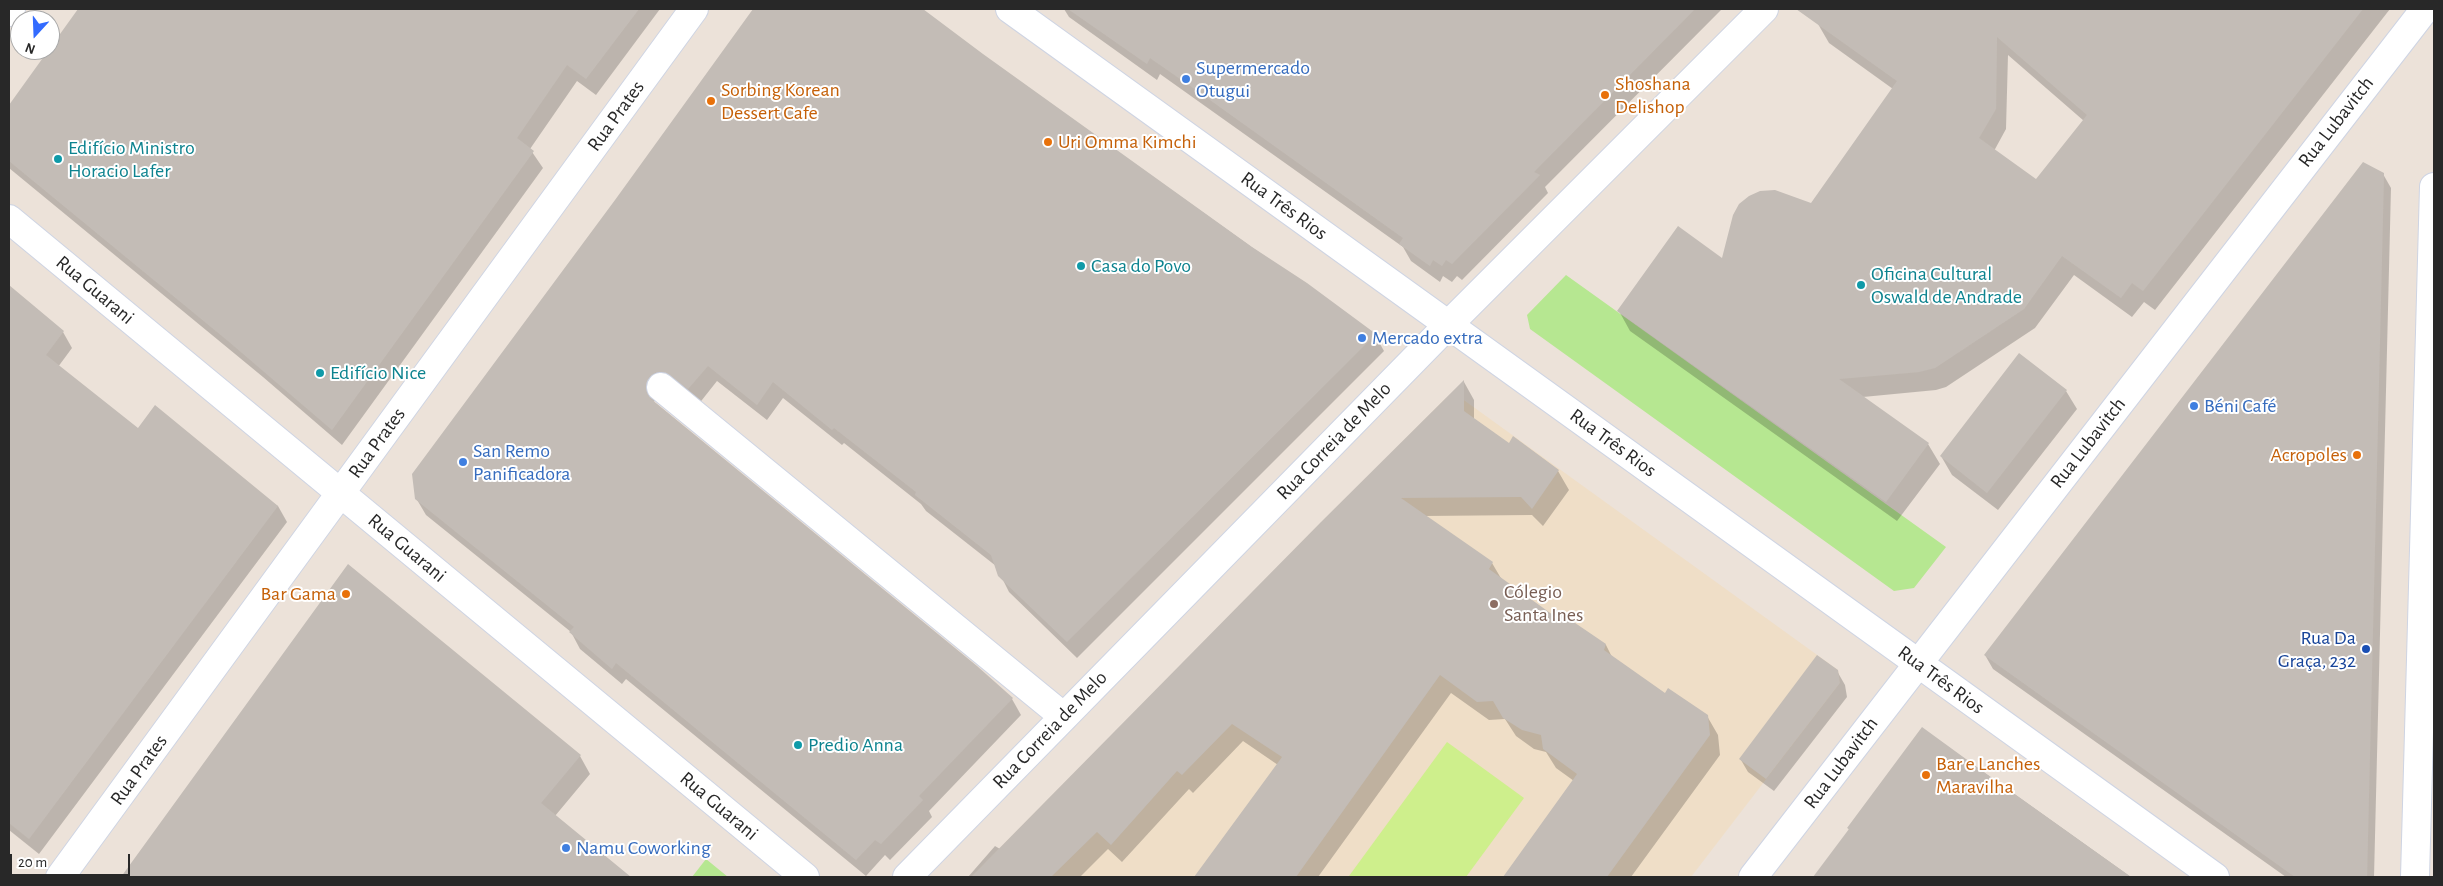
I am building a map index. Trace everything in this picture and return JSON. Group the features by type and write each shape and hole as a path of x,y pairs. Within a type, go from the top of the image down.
{"street":[{"name":"Rua Prates","path":"60,877 694,9"},
{"name":"Rua Três Rios","path":"1010,9 2215,877"},
{"name":"Rua Correia de Melo","path":"906,877 1449,324 1764,9"},
{"name":"Rua Lubavitch","path":"1753,877 2425,9"},
{"path":"2415,877 2434,187"},
{"name":"Rua Guarani","path":"9,219 805,877"},
{"path":"661,387 1064,717"}],"shaded area":[{"name":"Cólegio Santa Ines","path":"1461,398 1838,670 1840,683 1691,877 971,877 1445,399"}],"green space":[{"path":"1566,275 1946,547 1914,588 1894,591 1530,329 1527,315"},
{"path":"1447,742 1524,798 1466,877 1349,876"},
{"path":"706,859 728,877 692,877"}],"building":[{"path":"78,9 639,9 586,79 567,65 517,138 534,151 332,430 228,341 9,161 9,105 41,60 60,60 60,34"},
{"path":"753,9 923,9 1252,247 1307,283 1376,334 1067,642 998,576 991,555 915,495 916,492 834,428 832,430 773,382 757,405 708,366 688,389 664,372 656,372 649,377 646,385 647,393 651,399 977,666 1013,698 919,796 923,800 881,844 875,840 856,860 616,663 612,669 569,632 574,627 415,499 412,474 615,200"},
{"path":"1068,9 1695,9 1534,172 1540,175 1452,264 1446,260 1442,266 1433,260 1430,266 1399,244 1403,238 1196,90 1150,58 1147,64"},
{"path":"1796,9 2363,9 2143,291 2132,283 2121,298 2062,256 2024,309 1935,368 1919,372 1839,379 1929,443 1886,502 1617,311 1678,226 1722,258 1733,215 1739,204 1749,196 1760,191 1775,190 1811,203 1897,81","holes":["1997,37 2087,115 2036,179 1979,138 1996,109"]},
{"path":"2363,162 2384,173 2367,877 2295,877 1984,655"},
{"path":"9,285 64,331 46,355 138,428 155,405 278,506 29,839 9,823"},
{"path":"2019,353 2067,390 1987,493 1940,456"},
{"path":"1464,380 1464,411 1509,443 1513,436 1559,470 1532,509 1521,497 1401,498 1493,562 1489,569 1553,615 1556,610 1606,644 1604,650 1665,693 1668,688 1708,715 1710,735 1607,877 1503,877 1577,774 1543,749 1541,735 1522,730 1503,718 1493,701 1477,702 1440,675 1296,877 1194,877 1282,757 1232,724 1182,775 1177,771 1111,845 1097,832 1051,877 971,877 1321,522"},
{"path":"348,564 581,755 541,803 631,877 121,877"},
{"path":"1817,655 1838,670 1840,683 1766,779 1739,759"},
{"path":"1922,727 1981,770 2131,877 1813,877"}],"place":[{"name":"Supermercado Otugui","path":"1186,79"},
{"name":"Shoshana Delishop","path":"1605,95"},
{"name":"Sorbing Korean Dessert Cafe","path":"711,101"},
{"name":"Uri Omma Kimchi","path":"1048,142"},
{"name":"Edifício Ministro Horacio Lafer","path":"58,159"},
{"name":"Casa do Povo","path":"1081,266"},
{"name":"Oficina Cultural Oswald de Andrade","path":"1861,285"},
{"name":"Mercado extra","path":"1362,338"},
{"name":"Edifício Nice","path":"320,373"},
{"name":"Béni Café","path":"2194,406"},
{"name":"Acropoles","path":"2357,455"},
{"name":"San Remo Panificadora","path":"463,462"},
{"name":"Bar Gama","path":"346,594"},
{"name":"Cólegio Santa Ines","path":"1494,604"},
{"name":"Rua Da Graça, 232","path":"2366,649"},
{"name":"Predio Anna","path":"798,745"},
{"name":"Bar e Lanches Maravilha","path":"1926,775"},
{"name":"Namu Coworking","path":"566,848"}]}
